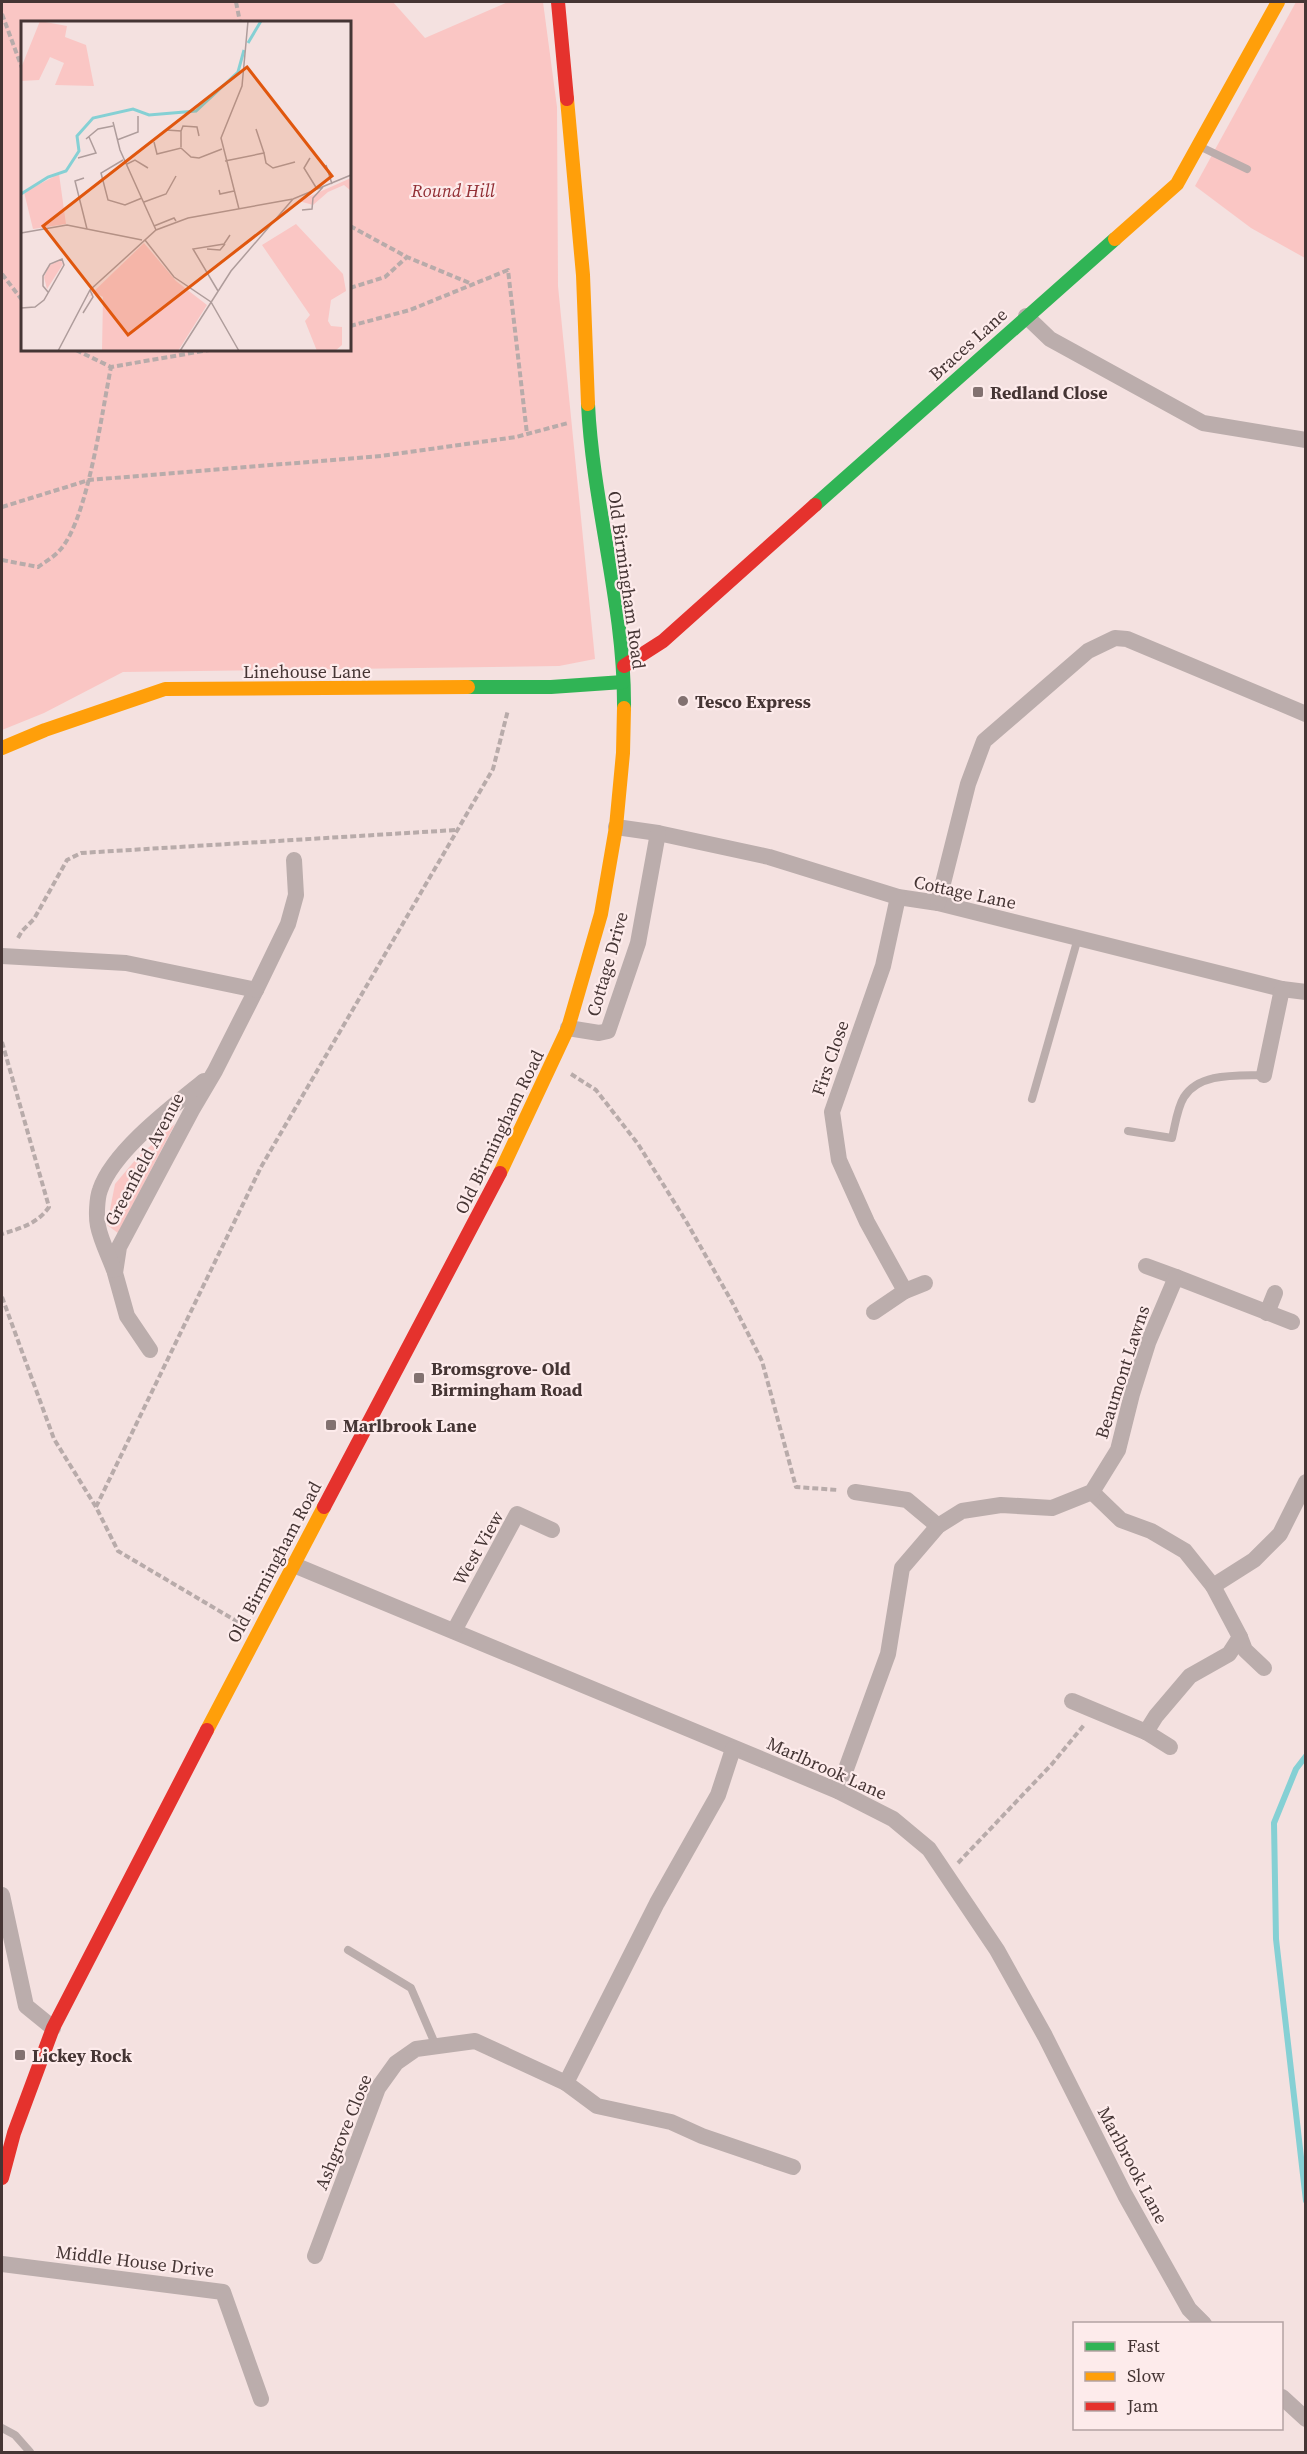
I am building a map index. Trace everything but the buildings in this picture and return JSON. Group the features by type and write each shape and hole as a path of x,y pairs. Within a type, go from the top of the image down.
{"main road":[{"name":"Old Birmingham Road","path":"2,2178 14,2133 53,2028 257,1633 484,1205 552,1062 568,1028 601,914 616,827 623,753 624,666 590,444 583,275 558,2"},
{"name":"Braces Lane","path":"624,666 663,641 1177,184 1278,2"},
{"name":"Linehouse Lane","path":"2,748 45,730 165,689 510,688 623,682"}],"street":[{"path":"1026,316 1050,339 1203,423 1305,440"},
{"path":"938,903 968,784 984,741 1088,651 1115,638 1127,639 1305,714"},
{"name":"Cottage Lane","path":"616,827 658,833 769,857 898,897 938,903 1282,989 1305,992"},
{"name":"Cottage Drive","path":"568,1028 599,1034 608,1031 638,943 658,833"},
{"name":"Greenfield Avenue","path":"150,1350 127,1316 115,1273 119,1247 215,1071 288,924 296,895 294,860"},
{"name":"Firs Close","path":"898,897 883,966 832,1112 838,1160 905,1292"},
{"path":"4,956 126,963 256,990"},
{"path":"1264,1075 1282,989"},
{"path":"115,1273 98,1225 99,1191 111,1168 128,1149 165,1112 215,1071"},
{"path":"1146,1266 1292,1322"},
{"name":"Beaumont Lawns","path":"1092,1492 1118,1450 1148,1343 1176,1277"},
{"path":"874,1312 905,1292 925,1283"},
{"path":"1267,1313 1275,1293"},
{"path":"1213,1586 1254,1560 1280,1534 1305,1482"},
{"path":"855,1492 907,1500 938,1526"},
{"path":"838,1791 888,1654 902,1568 938,1526 962,1511 1001,1505 1052,1508 1092,1492 1121,1520 1151,1531 1185,1551 1213,1586 1245,1650 1264,1668"},
{"name":"West View","path":"454,1631 517,1514 552,1530"},
{"name":"Marlbrook Lane","path":"294,1565 838,1791 893,1819 929,1849 997,1950 1045,2036 1125,2195 1189,2309 1202,2322"},
{"path":"1146,1732 1156,1716 1190,1676 1229,1654 1240,1637"},
{"path":"1072,1701 1146,1732 1170,1747"},
{"path":"566,2083 657,1903 718,1796 734,1749"},
{"path":"2,1895 26,2006 53,2028"},
{"name":"Ashgrove Close","path":"315,2256 378,2088 396,2063 416,2049 475,2041 566,2083 597,2106 671,2122 702,2136 793,2167"},
{"name":"Middle House Drive","path":"2,2264 223,2292 261,2399"},
{"path":"1283,2399 1305,2419"}],"lane":[{"path":"1198,146 1246,169"},
{"path":"1032,1099 1078,938"},
{"path":"1128,1131 1172,1138 1184,1097 1199,1082 1226,1076 1264,1075"},
{"path":"348,1950 411,1988 436,2047"},
{"path":"2,2428 15,2434 30,2452"}],"path":[{"path":"236,2 240,21"},
{"path":"2,14 21,65"},
{"path":"351,227 407,257 472,284"},
{"path":"351,288 385,277 407,257"},
{"path":"351,326 410,310 508,270 527,434"},
{"path":"2,274 21,299"},
{"path":"78,351 111,367 202,351"},
{"path":"2,560 38,567 60,550 75,526 88,480 111,367"},
{"path":"2,507 88,480 381,456 527,434 589,417"},
{"path":"96,1507 261,1167 493,769 507,718 510,688"},
{"path":"4,956 34,919 67,860 81,853 457,830"},
{"path":"2,1042 49,1207 41,1217 27,1226 2,1234"},
{"path":"552,1062 596,1090 638,1144 686,1221 762,1361 796,1487 855,1492"},
{"path":"2,1297 54,1439 96,1507 118,1551 257,1633"},
{"path":"944,1874 960,1861 1014,1804 1097,1711"}],"green space":[{"name":"Round Hill","path":"2,2 393,2 425,38 508,2 543,2 557,107 558,286 595,659 559,666 123,672 44,713 2,730"},
{"path":"1296,2 1305,2 1305,258 1251,228 1195,186"},
{"path":"175,1124 118,1233 107,1225 115,1184 137,1158"}],"waterway":[{"path":"1306,1756 1296,1769 1274,1823 1276,1939 1306,2201"}],"traffic: fast":[{"path":"815,505 1115,239"},
{"path":"588,404 596,481 620,632 624,708"},
{"path":"468,687 551,687 623,682"}],"traffic: slow":[{"path":"1115,239 1177,184 1278,2"},
{"path":"567,99 583,275 588,404"},
{"path":"2,748 45,730 165,689 468,687"},
{"path":"500,1173 568,1028 601,914 616,827 623,753 624,708"},
{"path":"207,1730 324,1507"}],"traffic: jam":[{"path":"558,2 567,99"},
{"path":"624,666 663,641 815,505"},
{"path":"324,1507 500,1173"},
{"path":"2,2178 14,2133 53,2028 207,1730"}],"place":[{"name":"Redland Close","path":"978,392"},
{"name":"Tesco Express","path":"683,701"},
{"name":"Bromsgrove- Old Birmingham Road","path":"419,1378"},
{"name":"Marlbrook Lane","path":"331,1425"},
{"name":"Lickey Rock","path":"20,2055"}]}
